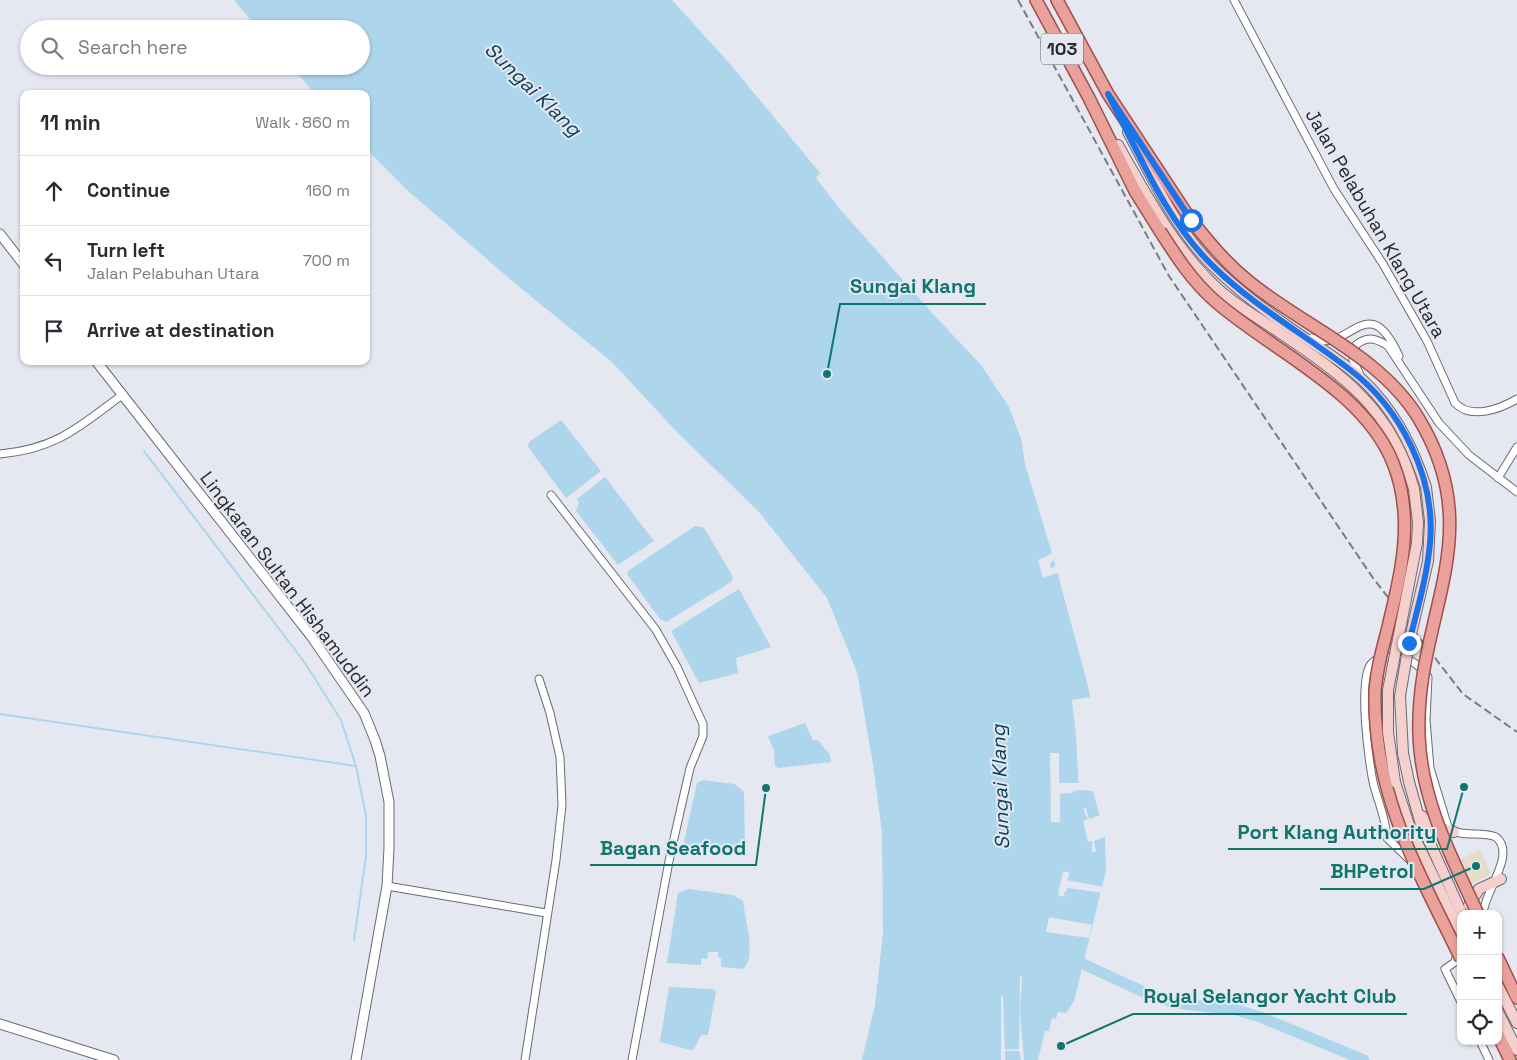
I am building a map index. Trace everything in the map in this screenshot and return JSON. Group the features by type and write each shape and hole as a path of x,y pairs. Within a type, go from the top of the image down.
{"main road":[{"name":"103","path":"1036,0 1089,98 1174,240 1219,290 1330,369 1371,404 1387,425 1407,463 1414,489 1417,543 1388,690 1388,732 1395,782 1410,828 1457,927"},
{"name":"103","path":"1057,0 1164,202 1196,247 1240,291 1362,379 1388,408 1416,457 1426,487 1430,521 1428,561 1409,643 1400,696 1403,753 1420,821 1460,910"},
{"path":"1108,94 1191,220 1227,263 1248,281 1364,361 1389,382 1418,417 1441,463 1451,508 1450,549 1424,670 1419,736 1432,808 1439,830 1476,910"},
{"path":"1089,98 1135,191 1194,282 1247,328 1332,388 1360,413 1380,437 1393,462 1403,493 1406,542 1377,673 1375,692 1378,752 1384,785 1400,832 1426,890 1459,955"},
{"path":"1414,799 1427,823 1454,832"},
{"path":"1468,910 1469,902 1479,889 1501,880"},
{"path":"1502,966 1517,998"},
{"path":"1502,994 1516,1022"},
{"path":"1502,1020 1517,1050"},
{"path":"1502,1043 1510,1060"}],"street":[{"name":"Jalan Pelabuhan Klang Utara","path":"1234,0 1334,189 1382,264 1427,341 1455,403 1461,409 1469,412 1503,407 1517,399"},
{"path":"0,234 20,260"},
{"path":"1296,332 1318,341 1336,340 1354,327 1362,324 1374,325 1385,331 1408,374"},
{"path":"1362,379 1353,360 1354,349 1360,342 1368,338 1377,339 1388,346 1439,423 1469,455 1517,492"},
{"name":"Lingkaran Sultan Hishamuddin","path":"99,365 311,636 364,713 380,756 389,802 387,886 356,1060"},
{"path":"0,454 40,448 74,431 122,395"},
{"path":"1498,478 1517,448"},
{"path":"551,495 656,630 677,667 701,716 703,724 703,736 690,768 670,856 632,1060"},
{"path":"1435,882 1401,854 1387,838 1387,824 1374,787 1367,749 1366,671 1372,663 1385,656 1415,662 1428,677 1426,720 1430,768 1445,821 1454,832 1495,837 1508,848 1510,857 1507,867 1501,880 1487,898 1484,910"},
{"path":"525,1060 546,913 556,860 562,805 560,756 539,679"},
{"path":"387,886 546,913"},
{"path":"1457,953 1455,962 1445,970 1460,1000"},
{"path":"1501,955 1517,988"},
{"path":"0,1024 114,1060"},
{"path":"1482,1045 1489,1060"}],"shaded area":[{"path":"1480,850 1491,874 1471,884 1459,860"}],"water":[{"path":"234,0 672,0 730,64 820,173 816,178 839,208 981,365 1009,407 1021,439 1025,464 1054,560 1088,686 1090,697 1072,700 1079,790 1093,791 1105,836 1106,871 1074,1001 1066,1013 1058,1012 1056,1019 1052,1018 1049,1031 1045,1031 1038,1060 862,1060 875,1005 883,933 882,833 873,764 857,672 827,598 759,512 676,431 612,362 518,286 406,189 370,153 370,90 312,90 299,75 370,75 370,20 251,20"},
{"path":"561,420 601,471 566,498 528,447 529,442"},
{"path":"605,477 654,541 618,565 576,511 579,503 577,499"},
{"path":"695,526 703,527 706,531 733,577 731,582 666,622 660,619 627,574 628,571"},
{"path":"739,589 771,647 736,658 738,673 699,683 671,631"},
{"path":"805,723 813,740 818,740 830,755 831,762 779,768 775,766 774,751 768,736"},
{"path":"703,780 735,784 744,792 745,846 742,850 688,848 684,841 697,783"},
{"path":"689,889 733,895 743,901 750,947 747,964 743,969 721,967 721,958 718,957 718,952 708,952 707,959 701,958 701,965 667,963 678,893"},
{"path":"669,987 712,989 716,991 708,1035 701,1035 694,1049 690,1050 660,1042"}],"pier":[{"path":"1053,553 1054,560 1050,563 1051,568 1058,565 1059,572 1043,578 1038,560"},
{"path":"1050,753 1059,753 1059,783 1079,783 1079,790 1073,791 1073,793 1060,794 1060,822 1051,822"},
{"path":"1086,808 1089,819 1100,815 1107,836 1094,841 1096,851 1092,852 1092,841 1088,842 1083,821 1088,819 1083,809"},
{"path":"1063,871 1070,873 1067,880 1104,887 1102,893 1068,888 1064,893 1065,897 1058,895"},
{"path":"1049,917 1092,925 1089,938 1046,932"},
{"path":"1020,976 1022,977 1020,1010 1024,1060 1021,1060 1019,1051 1005,1051 1005,1060 1001,1060 1001,996 1003,996 1005,1050 1019,1049"}],"waterway":[{"path":"144,451 305,663 341,720 356,766 366,816 366,856 354,940"},
{"path":"0,714 356,766"},
{"path":"1070,958 1148,994 1175,1003 1237,1010 1260,1017 1364,1060"}],"railway":[{"path":"1018,0 1169,276 1373,578 1463,694 1517,732"}],"place":[{"name":"Sungai Klang","path":"827,374"},
{"name":"Port Klang Authority","path":"1464,787"},
{"name":"Bagan Seafood","path":"766,788"},
{"name":"BHPetrol","path":"1476,866"},
{"name":"Royal Selangor Yacht Club","path":"1061,1046"}],"route":[{"path":"1191,220 1108,94 1164,202 1196,247 1240,291 1362,379 1388,408 1402,431 1416,457 1426,487 1430,521 1428,561 1409,643"}]}
